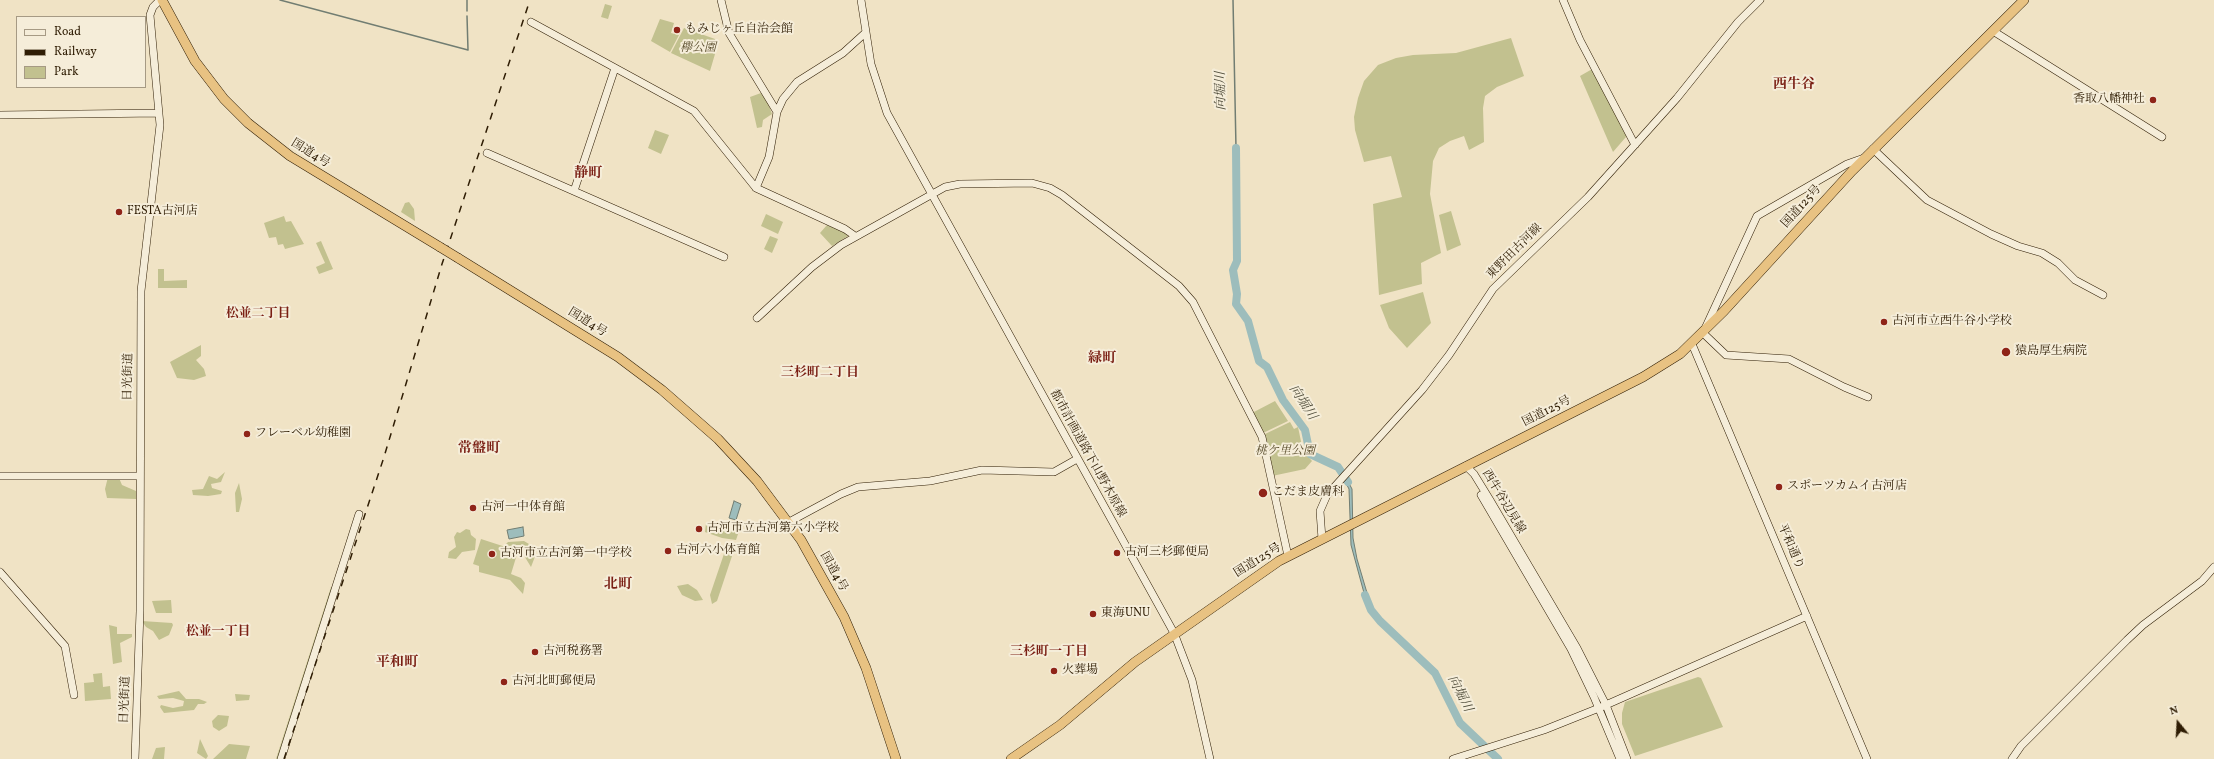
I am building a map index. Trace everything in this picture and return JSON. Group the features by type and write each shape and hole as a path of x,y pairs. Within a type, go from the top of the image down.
{"highway":[{"name":"国道4号","path":"161,0 184,43 208,79 224,99 252,127 290,156 607,350 667,394 718,439 757,481 789,522 814,562 844,617 859,651 896,759"},
{"name":"国道125号","path":"1011,759 1051,732 1135,662 1174,633 1288,556 1668,363 1703,333 1864,158 2024,0"}],"street":[{"name":"日光街道","path":"135,759 140,611 141,285 158,153 159,113 150,15 152,6 161,0"},
{"path":"721,0 729,33 778,112"},
{"name":"都市計画道路下山野木原線","path":"860,0 864,34 879,93 930,194 1174,633 1192,680 1210,759"},
{"path":"1562,0 1580,40 1635,145"},
{"name":"東野田古河線","path":"1322,539 1320,518 1322,504 1327,495 1422,390 1449,355 1493,289 1588,197 1677,98 1738,22 1760,0"},
{"path":"531,22 694,111 756,188 845,229 855,236"},
{"path":"1993,31 2162,137"},
{"path":"756,188 770,157 778,112 783,99 797,82 843,52 864,34"},
{"path":"574,191 615,68"},
{"path":"0,115 159,113"},
{"path":"1873,149 1927,200 1991,234 2018,246 2042,253 2058,263 2076,280 2103,294"},
{"path":"487,153 724,257"},
{"path":"1864,158 1847,164 1757,216 1703,333 1726,355 1789,359 1844,387 1868,396"},
{"path":"757,318 818,263 855,236 945,187 960,184 1043,185 1062,195 1184,291 1202,319 1260,431 1288,556"},
{"name":"平和通り","path":"1692,344 1867,759"},
{"path":"789,522 858,487 930,481 982,470 1054,472 1078,459"},
{"name":"西牛谷辺見線","path":"1466,466 1509,545 1571,649 1603,707 1627,759"},
{"path":"0,476 140,476"},
{"path":"281,759 359,514"},
{"path":"2012,759 2021,746 2127,640 2143,625 2202,581 2214,567"},
{"path":"0,572 65,646 74,695"},
{"path":"1453,759 1496,746 1603,707 1807,616"},
{"name":"西牛谷辺見線","path":"1603,707 1620,759"}],"green space":[{"path":"605,4 612,6 608,19 601,17"},
{"path":"660,19 674,23 671,33 679,35 670,52 651,41"},
{"name":"欅公園","path":"684,28 715,39 715,54 710,71 671,53"},
{"path":"1511,38 1524,76 1497,87 1485,96 1483,108 1484,142 1469,150 1464,136 1450,141 1439,148 1433,161 1430,194 1441,253 1421,263 1422,284 1379,295 1373,204 1402,197 1391,156 1364,162 1355,130 1354,117 1358,98 1364,81 1378,65 1396,58 1413,55 1456,53"},
{"path":"1594,68 1618,114 1632,130 1613,152 1580,76"},
{"path":"761,93 768,103 772,114 763,120 762,127 757,128 750,97"},
{"path":"655,130 669,135 661,154 648,148"},
{"path":"409,202 414,209 415,221 401,212 405,203"},
{"path":"1451,211 1461,245 1447,251 1439,215"},
{"path":"766,214 783,222 778,234 761,226"},
{"path":"284,216 286,222 291,221 304,244 285,249 283,244 278,245 276,237 269,238 264,223"},
{"path":"827,225 844,232 848,236 832,246 820,233"},
{"path":"770,236 778,239 772,253 764,249"},
{"path":"321,241 333,269 319,274 316,267 325,263 316,243"},
{"path":"158,269 164,269 164,281 187,280 187,288 158,288"},
{"path":"1423,292 1431,323 1407,348 1389,328 1380,305"},
{"path":"201,345 201,356 196,360 204,369 206,376 194,380 177,378 170,362"},
{"path":"1275,401 1288,421 1263,433 1252,413"},
{"name":"桃ケ里公園","path":"1290,422 1294,429 1298,427 1303,451 1312,461 1305,469 1272,476 1263,435"},
{"path":"225,472 221,482 211,484 212,488 222,491 221,494 208,496 193,495 192,490 203,489 209,476 217,479"},
{"path":"108,477 119,478 122,485 136,491 136,499 107,498 105,489"},
{"path":"239,483 242,499 239,512 236,512 235,493"},
{"path":"706,523 739,531 736,540 722,538 705,532"},
{"path":"466,529 470,530 471,535 476,539 475,550 462,552 456,559 448,558 449,552 456,547 454,537 457,532 460,533"},
{"path":"481,539 518,551 511,574 521,578 525,583 523,594 510,580 479,572 479,566 473,564"},
{"path":"524,541 534,547 536,554 531,567 520,549 505,545 508,542"},
{"path":"726,548 733,553 717,601 712,604 710,595"},
{"path":"688,584 697,590 703,600 695,601 682,595 677,586"},
{"path":"331,587 337,588 281,759 276,759"},
{"path":"171,600 172,613 156,613 152,601"},
{"path":"142,621 172,623 173,625 169,635 159,640 153,631 146,627"},
{"path":"109,625 117,627 117,634 132,634 132,637 120,643 122,662 113,664"},
{"path":"102,673 103,687 110,686 111,699 85,701 84,683 94,682 93,674"},
{"path":"1698,677 1701,678 1723,727 1635,756 1622,724 1622,713 1625,702"},
{"path":"179,691 186,699 199,699 207,702 204,704 198,704 194,710 164,713 160,707 161,705 173,708 183,706 184,701 173,698 159,699 157,696"},
{"path":"235,694 250,695 249,700 236,701"},
{"path":"218,715 229,716 227,726 219,731 213,727 212,721"},
{"path":"200,739 208,756 206,759 197,753"},
{"path":"229,744 250,746 246,759 213,759"},
{"path":"165,747 164,759 152,759 156,748"}],"water":[{"path":"1343,472 1352,489 1353,538 1357,559 1370,603 1367,604 1351,545 1349,489 1341,474"},
{"path":"734,501 741,504 736,520 729,518"},
{"path":"523,527 524,536 509,539 507,530"}],"waterway":[{"path":"280,0 468,50 467,16"},
{"path":"467,0 467,11"},
{"name":"向堀川","path":"1233,0 1236,148"},
{"name":"向堀川","path":"1236,148 1237,261 1233,270 1237,294 1236,304 1248,321 1259,361 1267,367 1283,400 1305,430 1310,454 1338,467 1348,482"},
{"name":"向堀川","path":"1365,595 1371,610 1380,621 1435,673 1460,723 1498,759"}],"railway":[{"path":"284,759 384,457 442,264 530,0"}],"place":[{"name":"もみじヶ丘自治会館","path":"677,30"},
{"name":"香取八幡神社","path":"2153,100"},
{"name":"FESTA古河店","path":"119,212"},
{"name":"古河市立西牛谷小学校","path":"1884,322"},
{"name":"猿島厚生病院","path":"2006,352"},
{"name":"フレーベル幼稚園","path":"247,434"},
{"name":"スポーツカムイ古河店","path":"1779,487"},
{"name":"こだま皮膚科","path":"1263,493"},
{"name":"古河一中体育館","path":"473,508"},
{"name":"古河市立古河第六小学校","path":"699,529"},
{"name":"古河六小体育館","path":"668,551"},
{"name":"古河三杉郵便局","path":"1117,553"},
{"name":"古河市立古河第一中学校","path":"492,554"},
{"name":"東海UNU","path":"1093,614"},
{"name":"古河税務署","path":"535,652"},
{"name":"火葬場","path":"1054,671"},
{"name":"古河北町郵便局","path":"504,682"}],"district":[{"name":"西牛谷","path":"1794,85"},
{"name":"静町","path":"588,174"},
{"name":"松並二丁目","path":"258,315"},
{"name":"緑町","path":"1102,359"},
{"name":"三杉町二丁目","path":"820,374"},
{"name":"常盤町","path":"479,449"},
{"name":"北町","path":"618,585"},
{"name":"松並一丁目","path":"218,633"},
{"name":"三杉町一丁目","path":"1049,653"},
{"name":"平和町","path":"397,663"}]}
